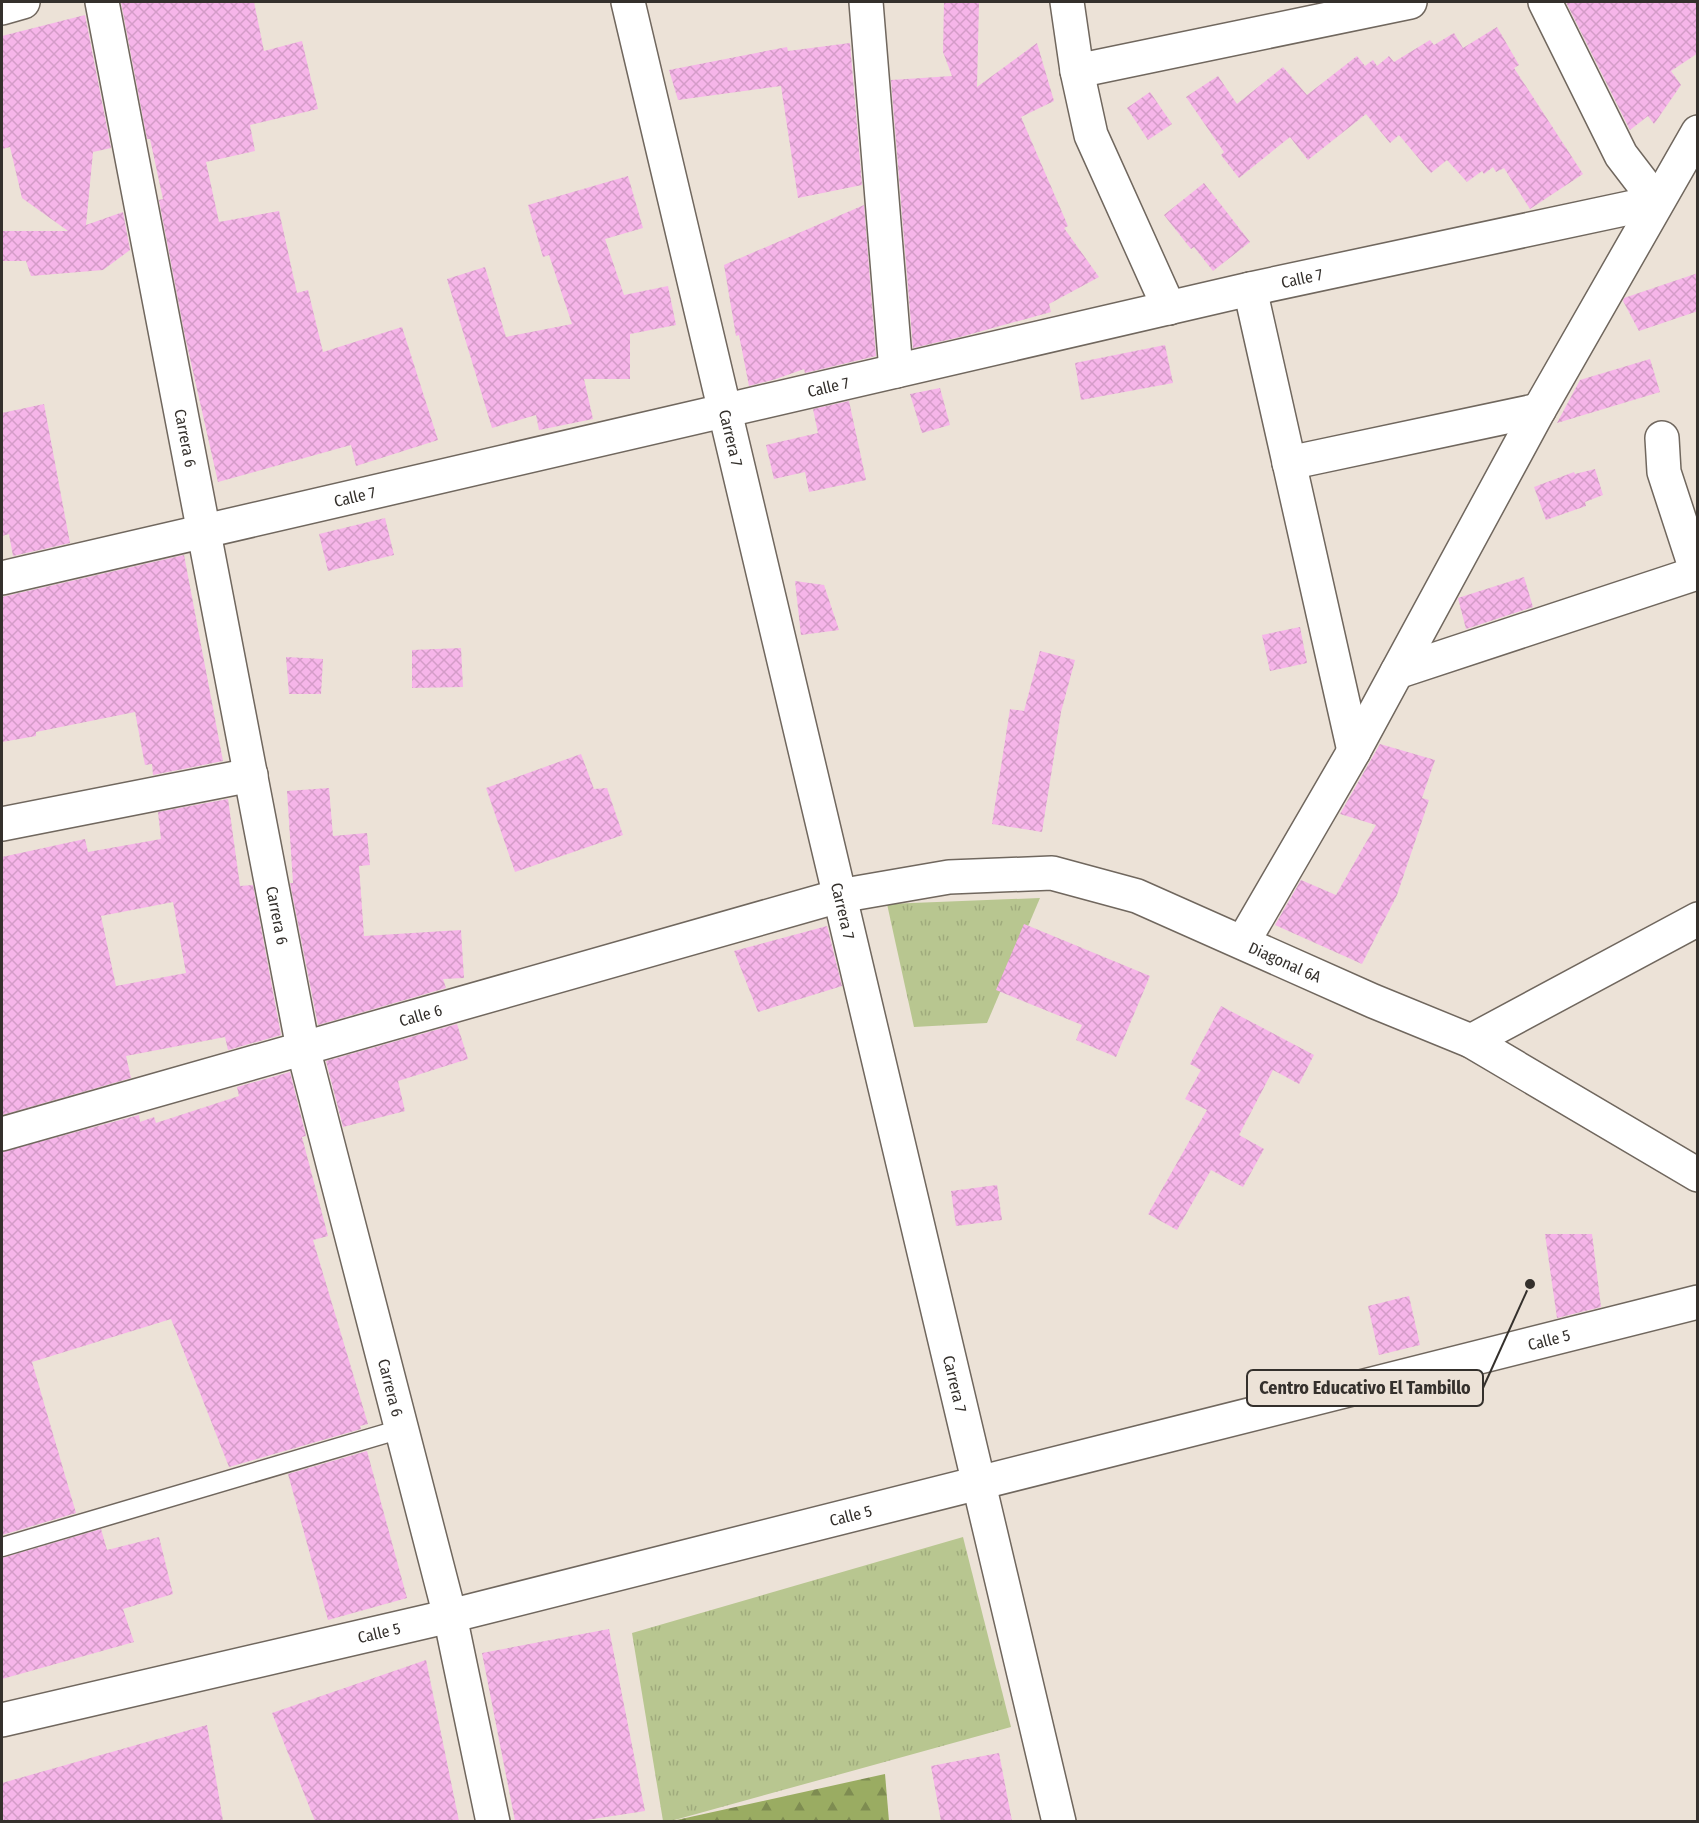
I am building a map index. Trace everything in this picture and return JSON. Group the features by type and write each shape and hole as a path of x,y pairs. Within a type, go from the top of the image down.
{"street":[{"path":"2,8 23,2"},
{"name":"Carrera 6","path":"102,2 303,1048 450,1616 493,1821"},
{"name":"Carrera 7","path":"628,2 1059,1821"},
{"path":"866,2 896,371"},
{"path":"1067,2 1077,71 1091,135 1169,308"},
{"path":"1077,71 1410,2"},
{"path":"1545,2 1621,155 1657,202"},
{"path":"1243,942 1354,751 1539,410 1698,132"},
{"name":"Calle 7","path":"2,578 1250,289 1657,202"},
{"path":"1250,289 1354,751"},
{"path":"1289,463 1539,410"},
{"path":"1397,672 1697,573 1664,472 1662,438"},
{"path":"2,824 251,775"},
{"name":"Diagonal 6A","path":"839,896 949,877 1052,873 1137,896 1373,1001 1471,1041 1698,1175"},
{"name":"Calle 6","path":"2,1134 839,896"},
{"path":"1471,1041 1698,919"},
{"name":"Calle 5","path":"2,1720 450,1616 1698,1302"}],"lane":[{"path":"2,1547 401,1430"}],"green space":[{"path":"1040,898 987,1023 914,1027 887,904"},
{"path":"963,1537 1011,1727 671,1821 663,1821 632,1633"},
{"path":"885,1774 889,1821 672,1821"}],"building":[{"path":"121,2 254,2 264,51 302,41 318,109 250,125 255,151 206,162 219,222 279,211 297,293 308,290 323,352 402,327 438,440 356,466 351,445 218,482 185,336 159,200 163,199 150,139 147,139"},
{"path":"944,2 979,2 977,87 1037,43 1054,101 1021,117 1068,226 1064,228 1099,277 1049,304 1051,312 913,348 891,80 952,76 943,52"},
{"path":"1566,2 1698,2 1698,53 1671,71 1681,85 1654,124 1648,116 1630,130"},
{"path":"85,15 111,148 93,152 86,225 123,212 130,250 103,270 31,276 26,261 2,261 2,231 68,231 22,198 10,147 2,149 2,36"},
{"path":"1497,27 1519,65 1514,68 1583,174 1530,209 1504,168 1496,172 1493,167 1484,174 1482,171 1467,182 1447,160 1431,173 1399,135 1390,143 1366,114 1308,160 1290,137 1239,178 1221,155 1224,152 1186,97 1218,76 1237,104 1283,67 1307,95 1357,56 1365,66 1373,60 1377,66 1389,56 1394,62 1430,40 1434,45 1454,33 1463,48"},
{"path":"850,43 862,185 798,198 781,86 678,100 669,70 787,47 788,51"},
{"path":"1150,92 1172,124 1148,140 1127,108"},
{"path":"628,176 643,228 605,239 624,295 668,286 676,325 630,334 630,379 584,379 593,419 539,430 536,415 492,428 447,279 485,267 506,337 572,324 549,255 543,257 528,205"},
{"path":"1204,183 1250,242 1213,271 1194,247 1191,249 1164,215"},
{"path":"864,205 876,356 805,373 804,369 749,386 739,335 736,336 724,265"},
{"path":"1698,273 1698,311 1639,331 1623,301 1624,298"},
{"path":"1165,345 1173,383 1081,400 1075,363"},
{"path":"1650,359 1660,392 1557,423 1580,380"},
{"path":"940,388 950,425 922,433 910,394"},
{"path":"849,401 866,480 809,492 805,472 774,479 766,445 818,433 813,409"},
{"path":"44,404 70,543 13,556 9,534 2,536 2,413"},
{"path":"1595,469 1603,495 1585,502 1586,506 1546,520 1534,487 1574,472 1575,474"},
{"path":"385,518 394,555 328,571 319,534"},
{"path":"184,555 223,761 153,775 152,764 145,765 135,712 36,732 36,736 2,742 2,597"},
{"path":"1524,577 1533,607 1466,629 1458,598"},
{"path":"795,581 824,585 839,630 801,635"},
{"path":"1300,627 1307,663 1270,671 1262,635"},
{"path":"461,648 463,687 412,688 412,650"},
{"path":"1040,651 1075,660 1061,712 1042,832 992,824 1010,709 1024,711"},
{"path":"286,657 323,659 321,694 289,694"},
{"path":"1380,744 1435,760 1422,798 1429,800 1397,895 1362,964 1275,925 1301,880 1336,895 1376,825 1340,814"},
{"path":"581,754 594,789 607,788 623,835 515,872 486,788"},
{"path":"329,788 333,836 367,833 370,865 359,866 364,936 461,930 464,978 443,979 446,988 318,1025 290,883 293,883 287,791"},
{"path":"228,799 240,886 253,885 281,1035 228,1050 225,1037 126,1056 131,1078 2,1115 2,857 85,839 88,852 161,839 158,812","holes":["173,902 186,973 116,986 101,916"]},
{"path":"1024,924 1150,976 1116,1057 1076,1040 1082,1025 996,990"},
{"path":"827,926 842,986 758,1012 734,951"},
{"path":"1221,1006 1314,1055 1299,1084 1273,1070 1239,1135 1264,1149 1243,1187 1211,1170 1177,1230 1148,1214 1207,1110 1185,1099 1201,1070 1190,1064"},
{"path":"457,1024 468,1059 398,1081 405,1111 343,1127 326,1061"},
{"path":"290,1072 306,1136 302,1137 328,1236 313,1240 368,1424 360,1426 361,1429 229,1467 171,1319 32,1362 76,1513 2,1535 2,1152 139,1115 140,1122 154,1117 156,1123 239,1096 237,1087"},
{"path":"997,1185 1002,1220 956,1226 951,1191"},
{"path":"1545,1234 1592,1234 1601,1307 1557,1318"},
{"path":"1409,1296 1420,1345 1379,1355 1368,1306"},
{"path":"367,1451 407,1598 328,1620 288,1474"},
{"path":"101,1529 107,1550 159,1537 173,1594 123,1609 134,1642 2,1679 2,1558"},
{"path":"609,1629 645,1811 580,1821 515,1821 482,1653"},
{"path":"426,1660 459,1821 315,1821 272,1713"},
{"path":"207,1725 223,1821 2,1821 2,1783"},
{"path":"999,1753 1012,1821 941,1821 931,1766"}],"place":[{"name":"Centro Educativo El Tambillo","path":"1530,1284"}]}
